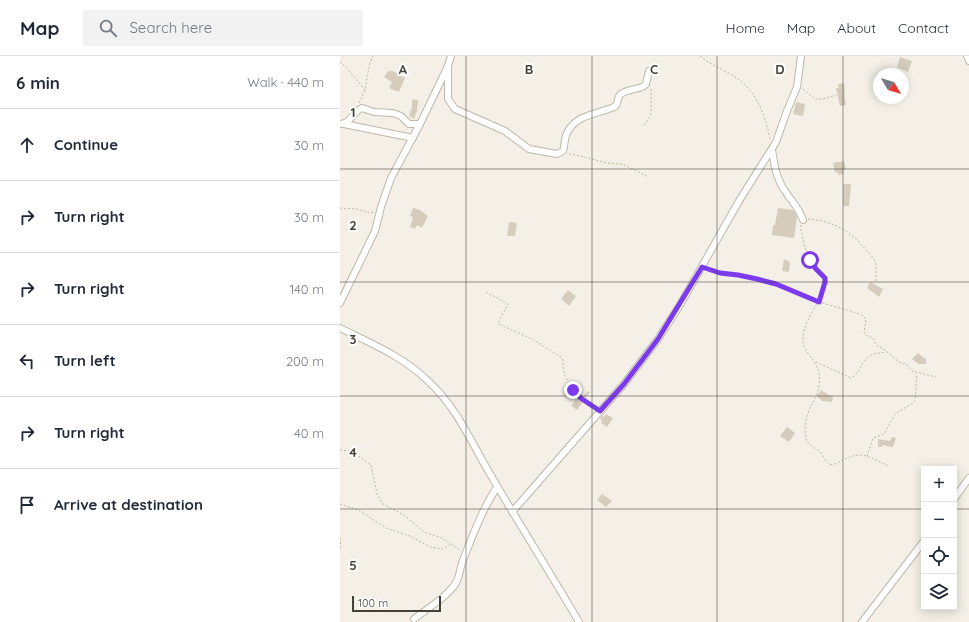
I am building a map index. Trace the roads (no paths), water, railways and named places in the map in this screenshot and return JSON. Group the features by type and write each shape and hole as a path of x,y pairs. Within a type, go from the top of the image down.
{"street":[{"path":"340,303 375,231 391,178 420,124 448,66 451,56"},
{"path":"512,512 624,384 658,339 702,267 739,201 772,149 797,86 801,56"},
{"path":"967,56 969,61"},
{"path":"448,66 448,99 455,109 505,131 529,149 553,154 560,153 564,147 566,135 572,125 594,112 614,107 618,102 620,95 644,86 650,71"},
{"path":"342,124 350,119 358,109 362,108 374,112 393,113 401,116 409,124 420,124"},
{"path":"342,124 413,138"},
{"path":"772,149 776,173 780,183 797,206 803,220"},
{"path":"340,328 412,367 443,396 454,412 578,622"},
{"path":"957,495 969,478"},
{"path":"414,619 444,596 454,586 459,577 466,552 482,514 497,487"},
{"path":"862,622 921,545"}]}
